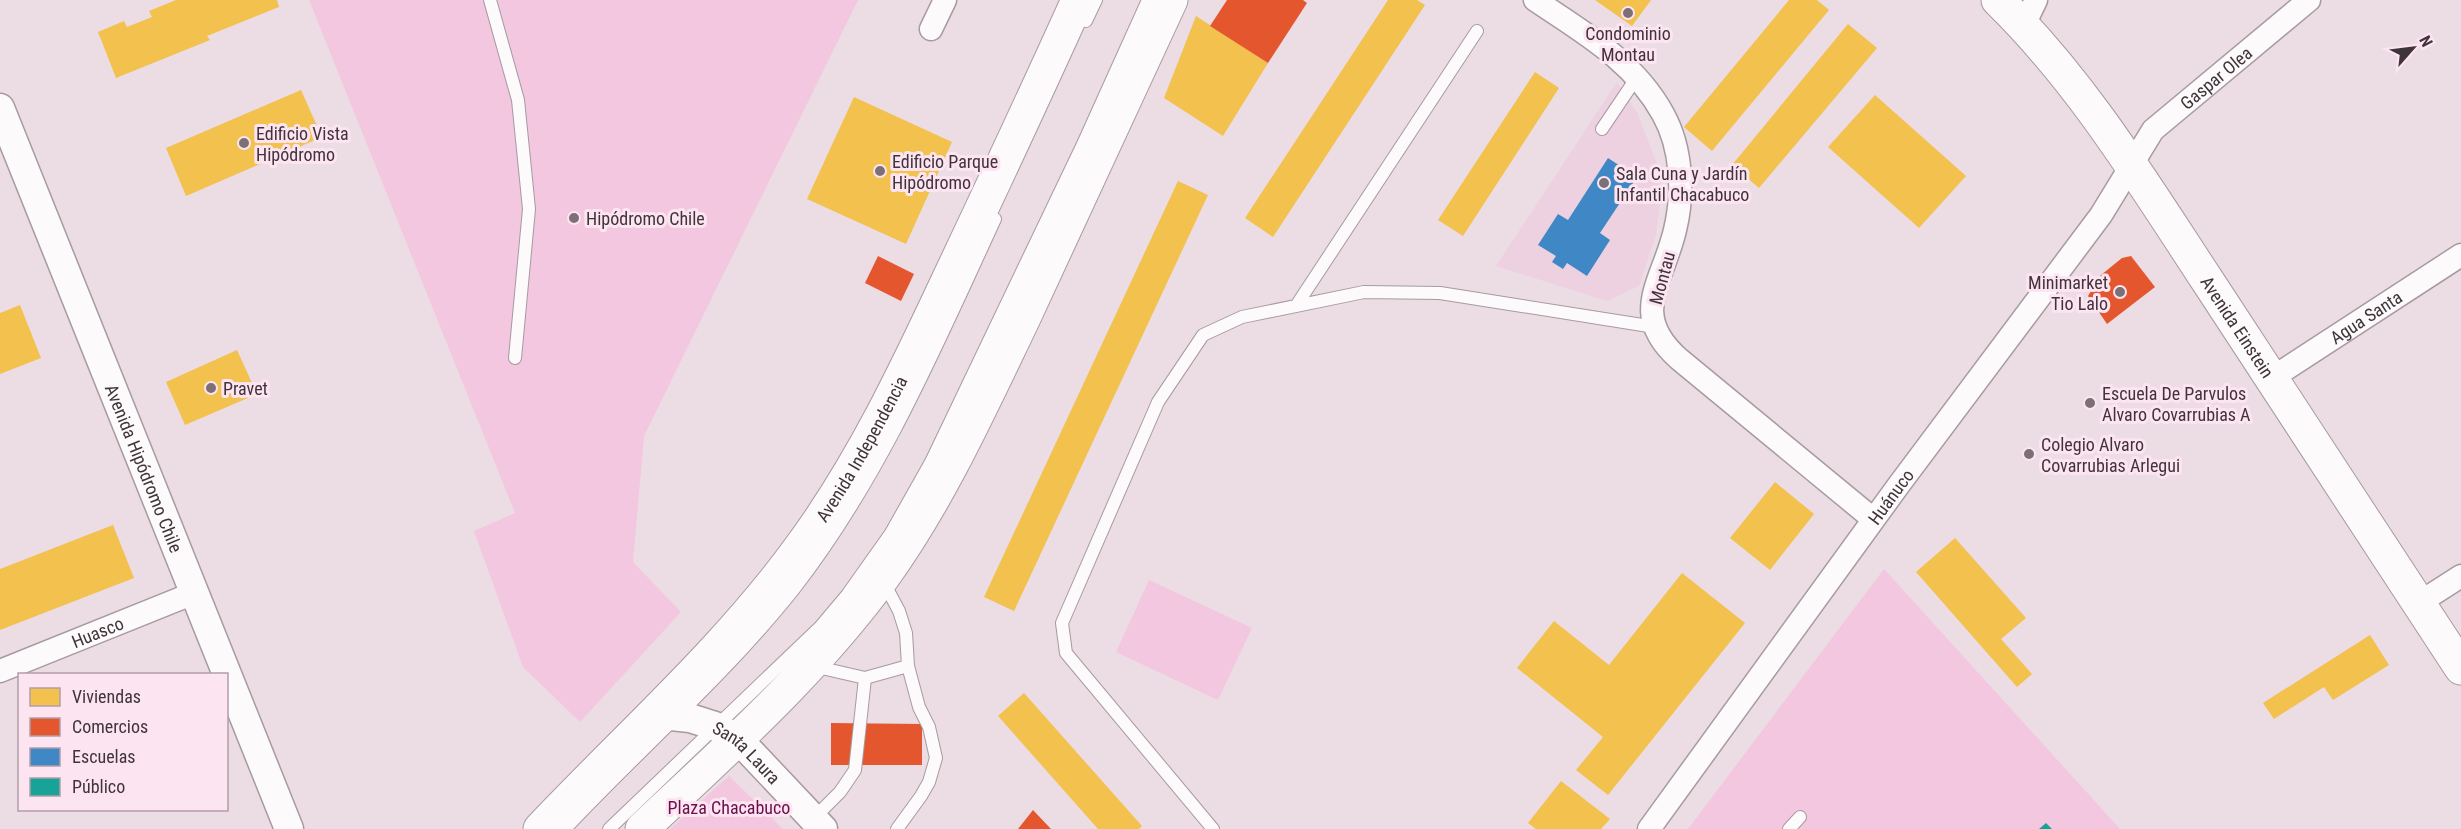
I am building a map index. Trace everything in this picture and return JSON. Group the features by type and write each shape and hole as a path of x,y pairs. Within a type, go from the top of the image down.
{"main road":[{"name":"Avenida Independencia","path":"540,829 664,715 771,586 826,510 859,458 922,335 1078,0"},
{"path":"642,829 727,733 810,665 882,578 933,500 981,407 1171,0"},
{"name":"Avenida Einstein","path":"1998,0 2030,13 2461,668"}],"street":[{"path":"931,29 945,0"},
{"name":"Montau","path":"1535,0 1602,45 1637,76 1664,115 1673,139 1679,168 1679,196 1675,229 1652,298 1655,327 1659,335 1674,354 1873,519"},
{"name":"Gaspar Olea","path":"2132,165 2145,141 2161,122 2309,0"},
{"name":"Avenida Hipódromo Chile","path":"0,108 227,673"},
{"name":"Huánuco","path":"1648,829 1873,519 2101,215 2132,165"},
{"name":"Agua Santa","path":"2272,378 2461,255"},
{"path":"2419,603 2461,576"},
{"name":"Huasco","path":"0,671 194,593"},
{"name":"Avenida Hipódromo Chile","path":"228,677 290,829"},
{"name":"Santa Laura","path":"664,715 727,733 818,824"}],"lane":[{"path":"490,0 518,100 529,209 515,358"},
{"path":"1081,32 1096,0"},
{"path":"609,829 727,733 820,627 870,565 902,516 931,462 1083,144 1148,0"},
{"path":"1296,306 1477,31"},
{"path":"1602,129 1637,76"},
{"path":"565,829 664,715 769,619 794,589 851,508 884,454 913,398 1002,204"},
{"path":"1213,829 1066,653 1062,623 1158,402 1203,335 1242,317 1364,292 1440,293 1655,327"},
{"path":"882,578 899,611 906,633 908,666 936,758 929,782 897,829"},
{"path":"810,665 865,678 908,666"},
{"path":"818,824 855,771 865,678"},
{"path":"1789,829 1800,817"}],"shaded area":[{"name":"Sala Cuna y Jardín Infantil Chacabuco","path":"1617,82 1637,112 1657,164 1660,203 1656,235 1639,286 1607,301 1496,266"}],"green space":[{"name":"Hipódromo Chile","path":"309,0 858,0 644,436 633,562 681,612 580,722 523,667 474,531 515,513"},
{"path":"1884,569 2120,829 1688,829"},
{"path":"1149,580 1252,628 1218,700 1116,652"},
{"name":"Plaza Chacabuco","path":"729,776 783,829 670,829"}],"building: Viviendas":[{"path":"176,0 277,0 279,7 207,36 210,40 116,78 98,32 124,21 127,27 152,17 149,11"},
{"path":"1388,0 1417,0 1425,5 1273,237 1245,218"},
{"name":"Condominio Montau","path":"1595,0 1651,0 1632,26"},
{"path":"1789,0 1817,0 1829,10 1712,151 1684,127"},
{"path":"1196,16 1268,63 1223,136 1164,98"},
{"path":"1848,24 1877,48 1759,188 1732,165"},
{"path":"1535,72 1559,88 1463,236 1438,220"},
{"name":"Edificio Vista Hipódromo","path":"301,90 322,137 186,196 166,148"},
{"path":"1875,95 1966,176 1919,228 1828,147"},
{"name":"Edificio Parque Hipódromo","path":"854,97 952,142 906,244 807,199"},
{"path":"1178,181 1208,195 1014,611 984,597"},
{"path":"20,305 41,358 0,374 0,313"},
{"name":"Pravet","path":"237,350 257,394 185,425 166,382"},
{"path":"1775,482 1814,514 1770,570 1730,538"},
{"path":"113,525 134,578 0,630 0,569"},
{"path":"1955,538 2026,618 2001,639 2032,674 2017,687 1916,572"},
{"path":"1682,573 1745,623 1608,795 1576,770 1603,737 1517,668 1554,621 1609,665"},
{"path":"2370,635 2389,665 2333,700 2324,687 2274,719 2263,703"},
{"path":"1024,693 1142,826 1139,829 1098,829 998,716"},
{"path":"1561,781 1610,819 1601,829 1536,829 1528,823"}],"building: Comercios":[{"path":"1227,0 1303,0 1307,3 1268,63 1210,26"},
{"path":"878,256 914,274 901,301 865,283"},
{"name":"Minimarket Tio Lalo","path":"2131,256 2155,287 2107,324 2088,296 2101,275 2122,258"},
{"path":"831,723 922,724 922,765 831,765"},
{"path":"1033,810 1051,829 1018,829"}],"building: Escuelas":[{"path":"1608,158 1637,177 1600,233 1610,240 1587,276 1567,263 1563,269 1552,262 1556,256 1538,245 1558,214 1568,220"}],"building: Público":[{"path":"2046,823 2052,829 2039,829"}],"place":[{"name":"Condominio Montau","path":"1628,13"},
{"name":"Edificio Vista Hipódromo","path":"244,143"},
{"name":"Edificio Parque Hipódromo","path":"880,171"},
{"name":"Sala Cuna y Jardín Infantil Chacabuco","path":"1604,183"},
{"name":"Hipódromo Chile","path":"574,218"},
{"name":"Minimarket Tio Lalo","path":"2120,292"},
{"name":"Pravet","path":"211,388"},
{"name":"Escuela De Parvulos Alvaro Covarrubias A","path":"2090,403"},
{"name":"Colegio Alvaro Covarrubias Arlegui","path":"2029,454"}]}
